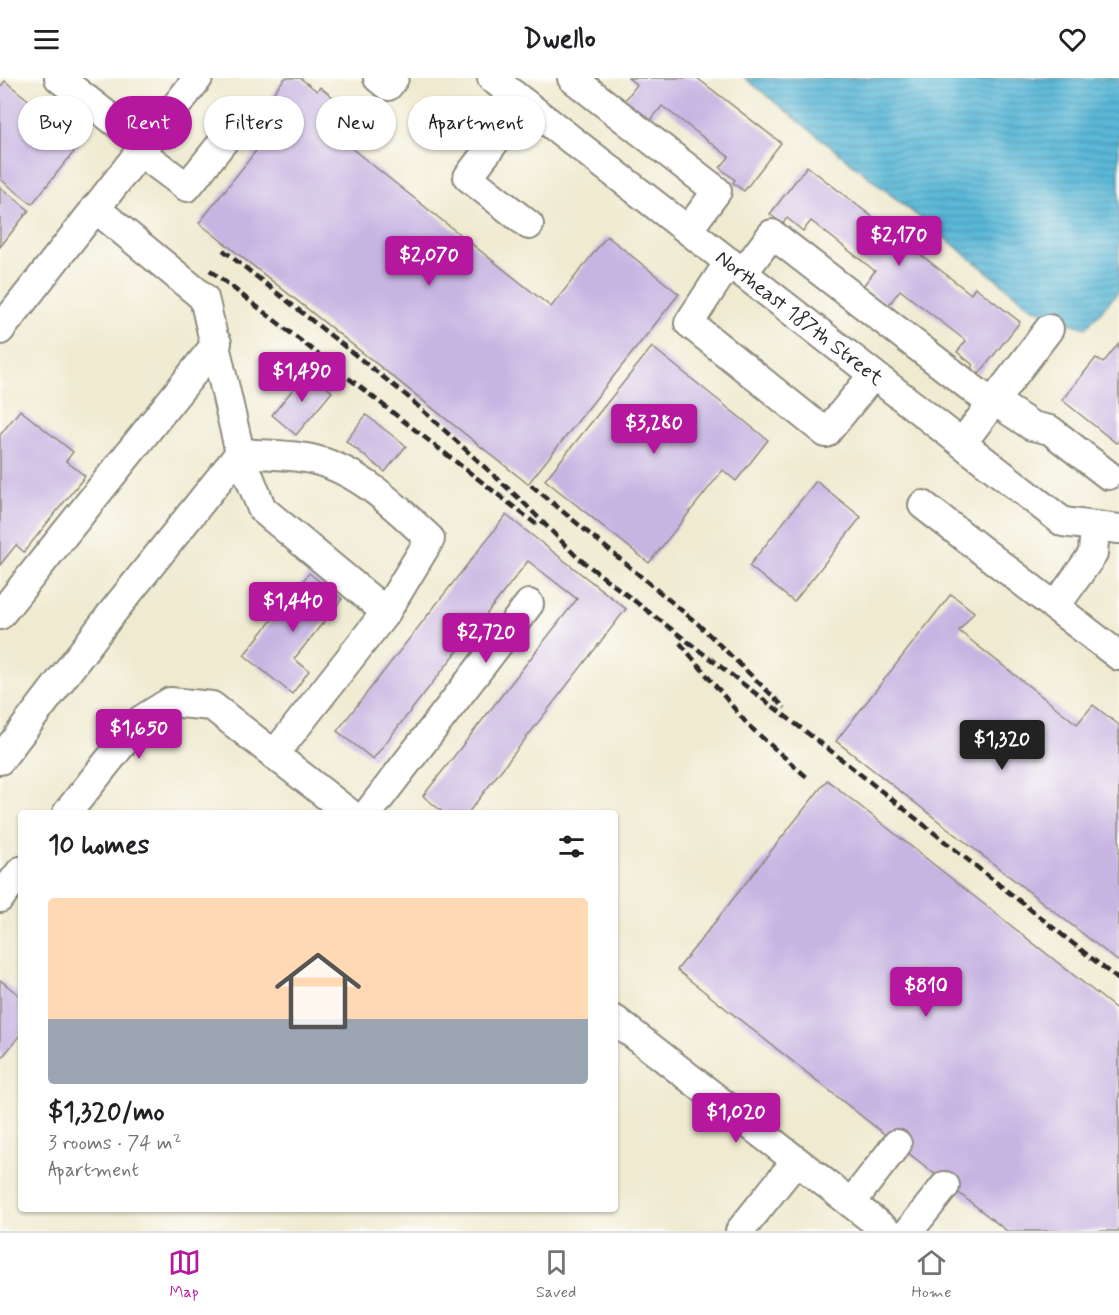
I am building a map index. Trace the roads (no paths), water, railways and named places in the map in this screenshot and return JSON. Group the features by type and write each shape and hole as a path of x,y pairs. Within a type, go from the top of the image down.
{"street":[{"path":"59,78 105,117"},
{"path":"184,96 198,78"},
{"path":"378,78 388,86 394,78"},
{"name":"Northeast 187th Street","path":"492,78 515,96"},
{"path":"572,78 717,191 688,230"},
{"name":"Northeast 187th Street","path":"545,119 1063,522 1107,528"},
{"path":"0,330 140,150"},
{"path":"144,150 187,187 216,150"},
{"path":"488,150 468,177 529,225"},
{"path":"95,208 204,298 217,343 240,453 262,509 386,612"},
{"path":"873,375 826,433 689,323 736,268 772,234 992,402 1032,426 1050,430 1108,475"},
{"path":"962,443 1049,329"},
{"path":"0,615 217,343"},
{"path":"240,453 315,460 355,477 396,508 430,539 386,612 274,755"},
{"path":"0,760 112,613 240,453"},
{"path":"923,505 1119,656"},
{"path":"1054,607 1094,554 1107,528"},
{"path":"370,810 529,604"},
{"path":"69,810 141,720 170,702 212,706 345,810"},
{"path":"0,898 18,875"},
{"path":"618,1022 886,1231"},
{"path":"851,1203 897,1144"},
{"path":"740,1231 796,1161"},
{"path":"909,1231 945,1186"}],"water":[{"path":"745,78 1119,78 1119,291 1086,328 1063,321 1030,306"}],"railway":[{"path":"223,250 407,396 524,503 577,557 831,751 1119,980"},
{"path":"210,270 537,525"},
{"path":"531,485 698,624 785,708"},
{"path":"680,643 748,725 809,779"}]}
